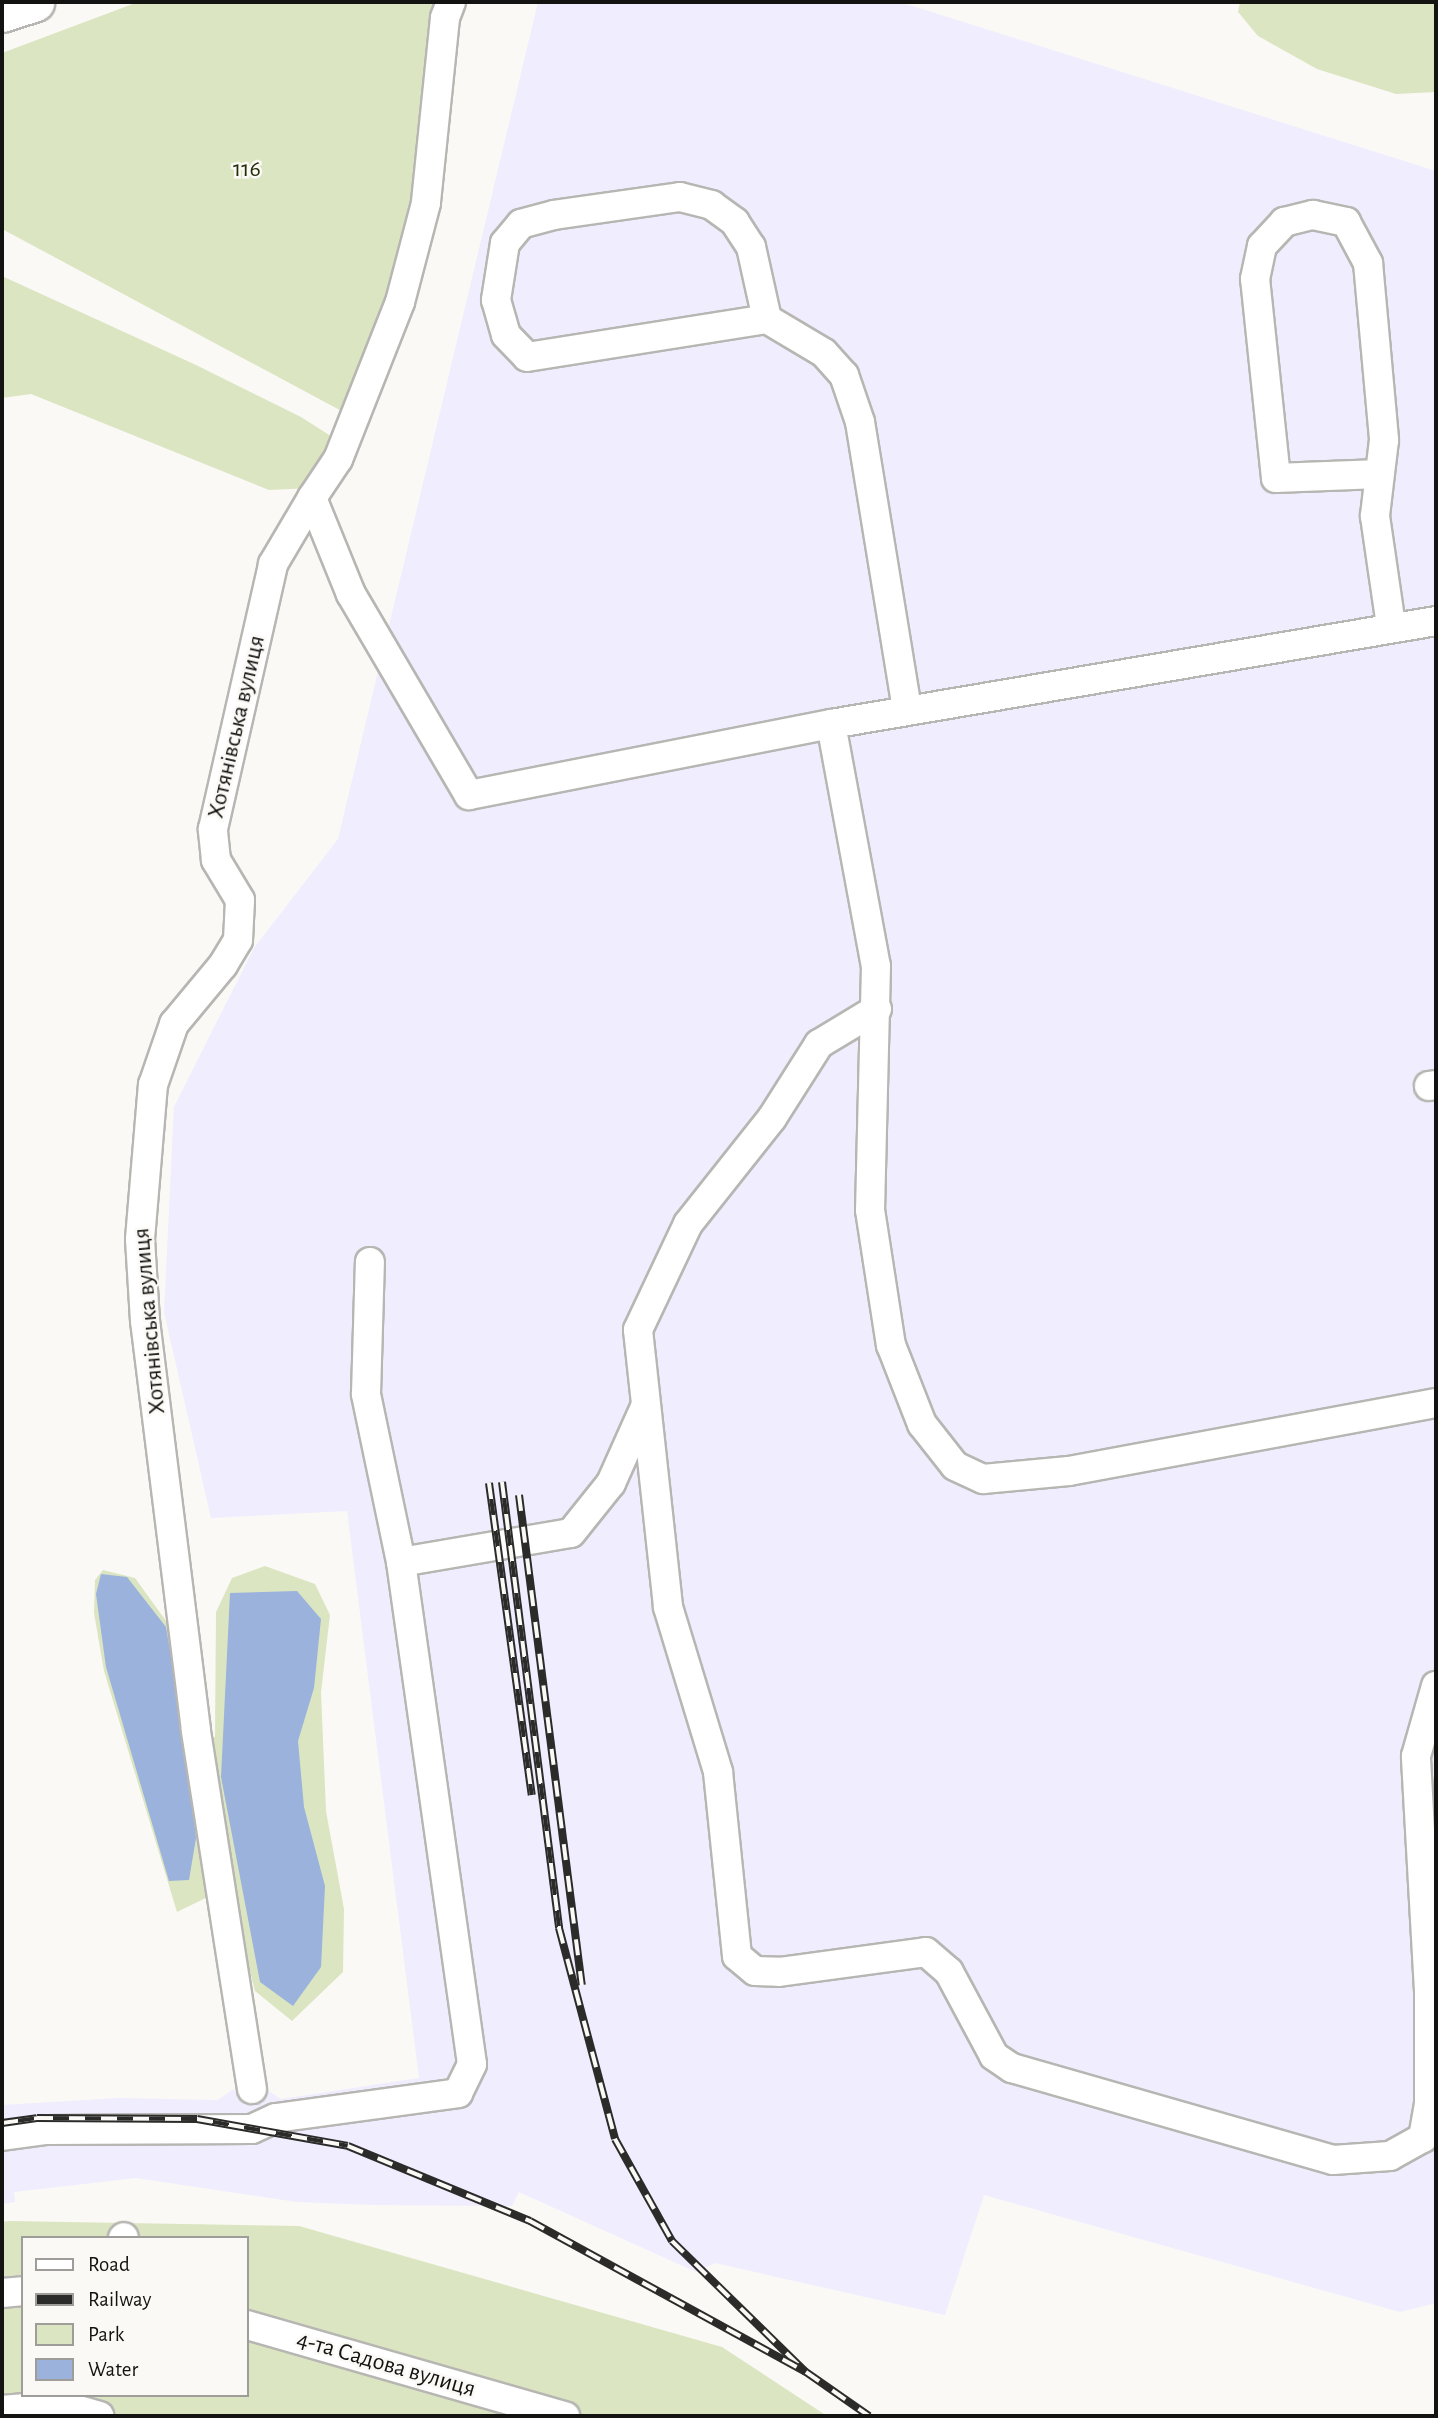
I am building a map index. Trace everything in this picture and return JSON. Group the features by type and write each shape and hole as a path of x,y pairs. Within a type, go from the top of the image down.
{"main road":[{"path":"2,13 34,2"}],"street":[{"name":"Хотянівська вулиця","path":"252,2088 195,1730 145,1321 140,1239 144,1159 153,1085 174,1024 223,965 238,940 240,900 216,860 213,829 273,564 338,459 400,302 426,203 444,18 451,2"},
{"path":"768,319 751,247 735,222 712,205 680,197 554,215 521,224 505,243 496,300 506,335 527,357 768,319 824,352 844,375 860,422 907,710"},
{"path":"1379,474 1276,478 1255,279 1262,246 1284,222 1313,215 1346,222 1368,263 1384,440 1375,516 1391,626"},
{"path":"312,498 351,594 469,795 907,710 1391,626 1436,621"},
{"path":"831,724 876,966 870,1210 891,1345 922,1424 955,1466 983,1479 1069,1471 1436,1403"},
{"path":"877,1009 819,1044 772,1118 688,1224 638,1330 641,1370 649,1399 656,1511 668,1607 718,1772 737,1956 755,1971 926,1952 949,1972 994,2056 1012,2068 1333,2160 1390,2156 1423,2138 1429,2104 1433,1989 1416,1756 1436,1686"},
{"path":"2,2136 45,2130 252,2129 276,2118 458,2093 472,2064 401,1562 366,1394 370,1262"},
{"path":"401,1562 571,1533 611,1483 649,1399"},
{"path":"2,2292 21,2291"},
{"name":"4-та Садова вулиця","path":"248,2325 565,2416"},
{"path":"2,2410 61,2405 99,2416"}],"shaded area":[{"path":"538,2 900,2 1436,171 1436,2303 1400,2312 984,2195 945,2315 715,2263 696,2272 519,2192 512,2206 371,2205 297,2202 136,2178 14,2192 15,2202 2,2204 2,2105 119,2098 218,2100 232,2090 264,2088 281,2099 419,2078 347,1511 211,1518 164,1312 174,1107 254,948 338,839"}],"green space":[{"name":"116","path":"138,2 444,2 420,167 395,280 349,415 2,229 2,53"},
{"path":"1240,2 1436,2 1436,92 1396,94 1317,69 1258,36 1238,12"},
{"path":"2,276 196,365 301,417 337,440 312,488 269,490 31,394 2,398"},
{"path":"265,1566 315,1584 330,1615 321,1692 326,1811 344,1909 343,1972 292,2021 255,1991 228,1887 177,1912 104,1671 94,1613 95,1580 103,1570 135,1578 169,1625 189,1745 215,1737 216,1612 232,1578"},
{"path":"9,2221 299,2226 722,2347 827,2416 2,2416 2,2222"}],"water":[{"path":"101,1574 127,1577 166,1627 187,1751 196,1838 189,1880 169,1881 106,1667 96,1594"},
{"path":"297,1591 321,1619 314,1688 298,1741 304,1807 325,1886 321,1967 293,2006 260,1982 221,1777 230,1593"}],"railway":[{"path":"502,1482 559,1928 615,2139 672,2241 806,2372"},
{"path":"489,1483 532,1795"},
{"path":"519,1495 582,1985"},
{"path":"2,2123 37,2118 197,2119 348,2146 530,2221 806,2372 869,2416"}]}
